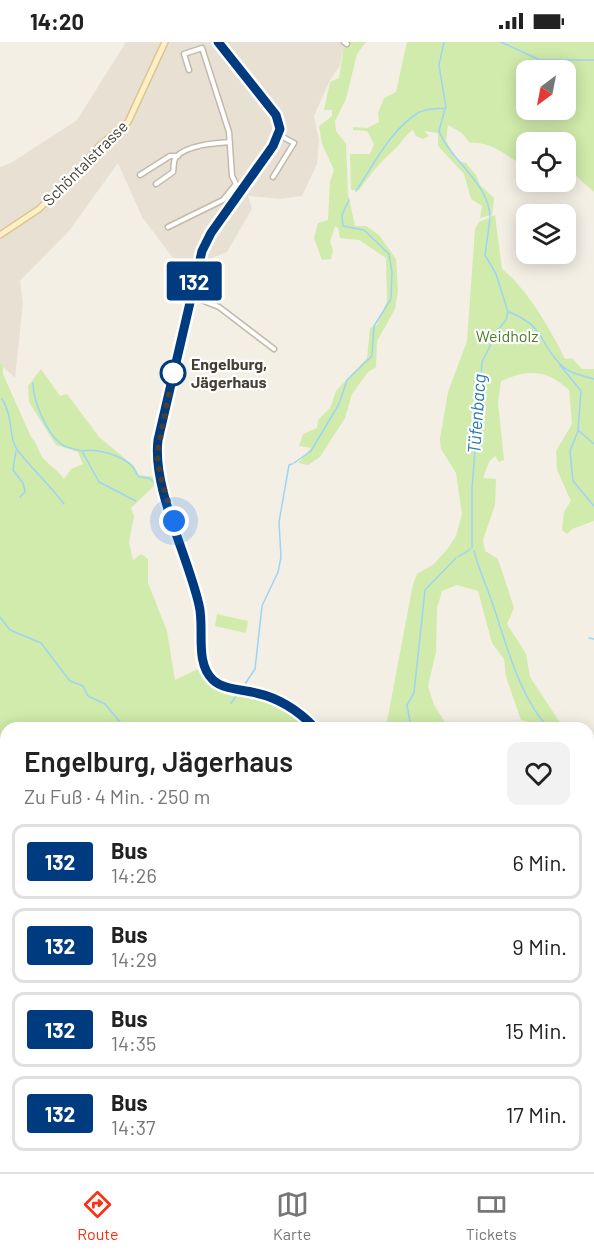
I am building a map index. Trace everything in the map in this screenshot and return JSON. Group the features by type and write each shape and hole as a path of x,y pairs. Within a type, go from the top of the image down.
{"street":[{"name":"Schöntalstrasse","path":"0,235 39,209 81,168 99,146 128,122 165,42"},
{"path":"218,42 232,56 276,115 279,135 211,233 199,260 157,454 160,476 199,604 204,666 216,682 274,698 297,711 309,722"},
{"path":"189,70 184,54 202,48 230,142 232,176 236,184 243,189"},
{"path":"273,177 294,145 291,140 279,135"},
{"path":"140,175 170,156 178,156 205,145 230,142"},
{"path":"156,184 173,172 174,160 178,156"},
{"path":"168,226 223,200 236,184"},
{"path":"191,296 219,307 274,349"}],"shaded area":[{"path":"126,42 349,42 342,55 340,66 330,80 314,116 319,140 317,164 302,196 280,199 248,196 252,209 227,252 182,270 142,217 118,163 69,231 20,281 23,303 15,378 0,364 0,167 11,163 77,120"}],"green space":[{"path":"350,42 366,42 357,54 346,99 335,121 336,131 346,144 348,194 355,226 366,226 379,235 396,259 398,291 395,309 377,341 376,367 368,372 352,394 345,418 320,457 308,465 298,463 311,448 299,446 303,434 317,428 318,420 330,408 336,391 367,358 370,328 377,325 387,301 386,258 359,240 340,238 338,228 335,226 330,242 333,250 331,259 322,260 314,238 318,223 328,220 330,182 334,170 322,144 319,126 332,116 332,110 324,110 330,82 339,78 344,48 351,46"},
{"path":"407,42 594,42 594,192 576,176 576,132 516,132 516,161 493,147 470,143 462,133 448,125 446,141 454,155 458,161 466,163 476,175 480,185 494,198 492,215 480,218 482,206 471,199 464,174 438,146 438,133 424,131 429,136 423,139 416,136 413,130 379,164 359,190 351,190 350,154 370,154 374,144 367,131 353,130 353,127 367,128 379,122 378,113 384,98 396,92"},
{"name":"Weidholz","path":"495,215 502,269 529,298 546,323 565,359 572,358 582,369 594,369 594,521 572,529 567,534 562,530 564,512 571,501 557,470 556,451 572,424 569,390 553,378 529,373 501,381 498,403 504,460 499,462 495,456 489,462 483,478 496,479 495,505 483,540 485,551 498,559 514,608 507,624 526,654 530,677 560,722 521,720 506,677 504,659 492,643 478,591 457,585 442,591 437,608 436,652 428,686 434,705 445,722 387,722 413,584 417,574 434,564 449,547 456,536 462,514 456,473 441,449 440,439 448,392 467,341 475,229 479,222"},
{"path":"0,363 3,365 3,374 31,437 43,458 64,479 71,469 83,464 78,452 56,445 29,402 28,386 41,369 60,396 67,394 99,437 134,466 139,475 154,477 156,484 131,508 134,516 129,542 133,560 141,554 148,559 148,583 167,631 175,680 200,668 213,685 281,706 303,722 0,722"},
{"path":"217,614 248,621 246,633 215,626"}],"waterway":[{"path":"356,191 399,128 424,110 446,108 439,65 444,42"},
{"path":"501,42 540,60 594,60"},
{"path":"445,109 439,131 483,193 490,217"},
{"path":"294,463 311,451 339,404 347,380 372,356 374,326 391,299 392,272 389,254 364,230 343,226 342,215 349,200"},
{"name":"Tüfenbacg","path":"472,548 472,488 482,362 498,330 506,320 508,312 496,274 485,255 490,219"},
{"path":"509,312 535,329 563,367 576,374 594,379"},
{"path":"560,365 581,391 578,431 570,451 573,481 594,506"},
{"path":"33,383 41,415 55,438 65,446 82,451 99,482 136,501"},
{"path":"2,399 8,413 15,446 64,504"},
{"path":"579,431 594,444"},
{"path":"16,451 13,470 23,483 25,492 20,497"},
{"path":"82,451 102,452 115,456 132,466 139,477 149,478 155,483"},
{"path":"245,684 255,669 262,606 278,572 281,557 279,522 289,465 292,464"},
{"path":"465,553 470,549"},
{"path":"474,551 522,686 544,722"},
{"path":"458,557 464,553"},
{"path":"410,722 407,705 414,693 425,590 456,558"},
{"path":"0,617 10,630 41,643 70,681 83,686 88,696 105,704 120,722"},
{"path":"589,638 594,639"},
{"path":"231,703 237,695"}],"bus line":[{"name":"132","path":"218,42 226,49 276,115 279,121 279,132 277,140 211,233 202,251 158,440 158,467 199,604 203,631 202,659 208,674 222,686 254,692 282,702 309,722"}],"place":[{"name":"Engelburg, Jägerhaus","path":"173,373"}],"route":[{"path":"173,373 174,368 158,440 157,462 174,521"}]}
